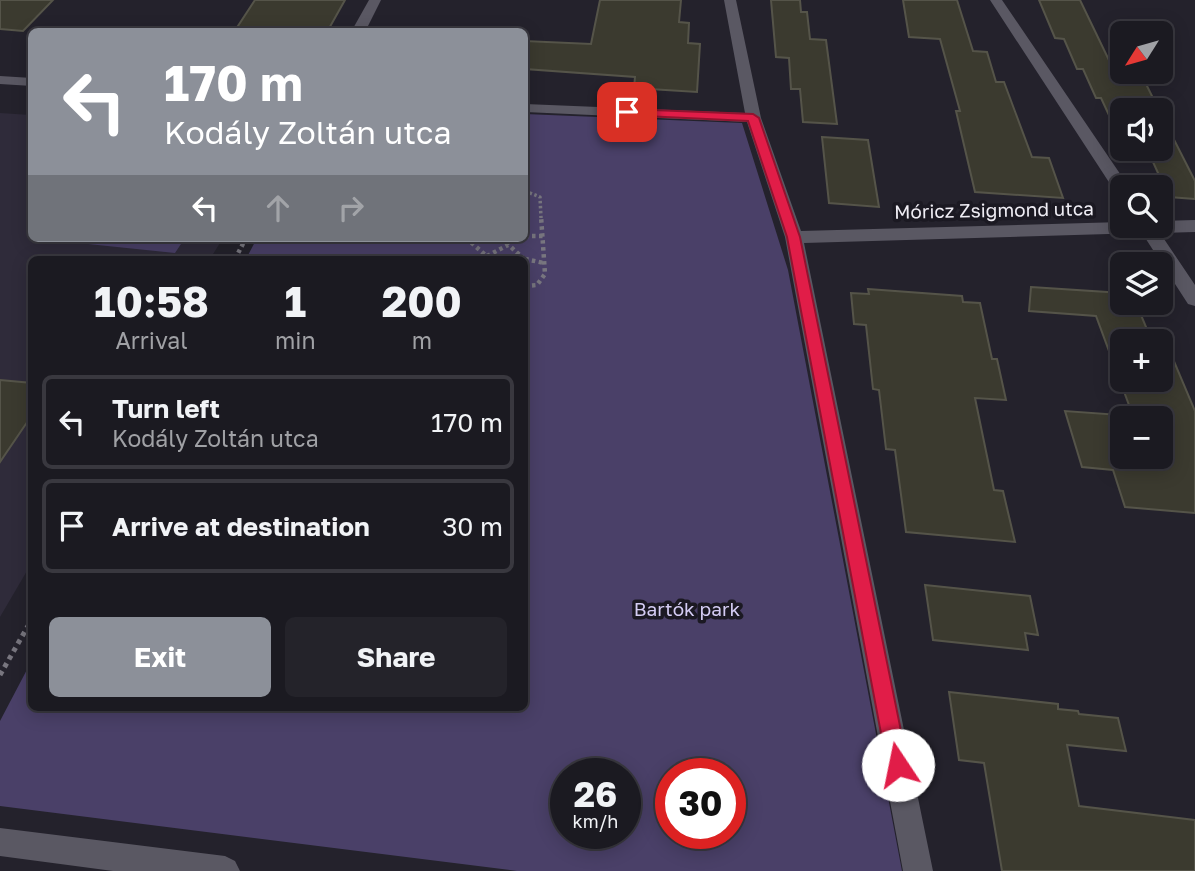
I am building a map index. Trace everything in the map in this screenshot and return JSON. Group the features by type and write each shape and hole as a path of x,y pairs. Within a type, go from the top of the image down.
{"street":[{"path":"360,28 375,0"},
{"path":"730,0 753,118 794,237 918,871"},
{"path":"996,0 1113,175"},
{"path":"0,80 28,82"},
{"path":"528,108 753,118"},
{"name":"Móricz Zsigmond utca","path":"1173,226 1195,226"},
{"name":"Móricz Zsigmond utca","path":"794,237 1110,227"},
{"path":"1155,238 1195,299"},
{"path":"0,842 225,871"}],"path":[{"path":"528,191 540,197 545,263 544,280 537,285 528,286"},
{"path":"528,236 543,236"},
{"path":"470,242 486,256"},
{"path":"506,242 522,256"},
{"path":"491,256 508,244"},
{"path":"528,260 545,263"},
{"path":"0,675 28,626"}],"shaded area":[{"path":"0,113 28,115 28,242 221,242 212,256 28,256 28,569 0,617"}],"green space":[{"name":"Bartók park","path":"528,114 742,123 788,270 902,871 517,871 0,806 0,721 28,668 28,711 528,711 528,256 248,256 255,242 528,242"},
{"path":"90,242 182,242 175,253 88,244"}],"building":[{"path":"0,0 53,0 23,31 0,29"},
{"path":"255,0 345,0 329,28 237,28"},
{"path":"600,0 681,0 679,22 689,23 688,43 700,44 697,92 634,88 635,77 528,69 528,41 591,44"},
{"path":"771,0 800,0 801,12 807,12 810,39 826,40 837,124 803,122 800,89 791,89 789,58 776,57"},
{"path":"903,0 957,0 973,51 987,52 996,82 1004,82 1032,157 1049,158 1063,198 975,192 956,111 960,111 940,39 909,37"},
{"path":"1039,0 1080,0 1110,62 1110,84 1146,84 1153,98 1110,98 1110,117 1101,98 1096,98 1083,69 1077,69 1064,39 1055,38"},
{"path":"822,137 868,140 879,207 829,203"},
{"path":"1173,138 1195,181 1195,199 1173,197 1173,175 1159,175 1153,162 1140,161 1173,161"},
{"path":"1031,287 1110,292 1110,315 1141,315 1147,329 1110,329 1110,354 1096,316 1029,311"},
{"path":"868,289 962,296 963,302 980,303 992,359 997,359 1006,400 975,398 994,490 1003,491 1015,542 906,532 895,450 886,449 879,390 873,389 866,325 854,324 851,293 869,294"},
{"path":"1173,359 1195,411 1195,513 1125,507 1113,470 1082,467 1065,411 1110,414 1110,469 1173,469 1173,406 1129,406 1124,392 1173,392"},
{"path":"0,380 28,383 28,421 0,462"},
{"path":"925,585 1030,596 1038,635 1025,633 1028,650 933,640"},
{"path":"949,692 1058,704 1058,709 1078,711 1079,714 1118,718 1126,751 1067,745 1079,806 1195,820 1195,871 1002,871 984,763 959,760"}],"route":[{"path":"627,112 753,118 794,237 898,765"}]}
